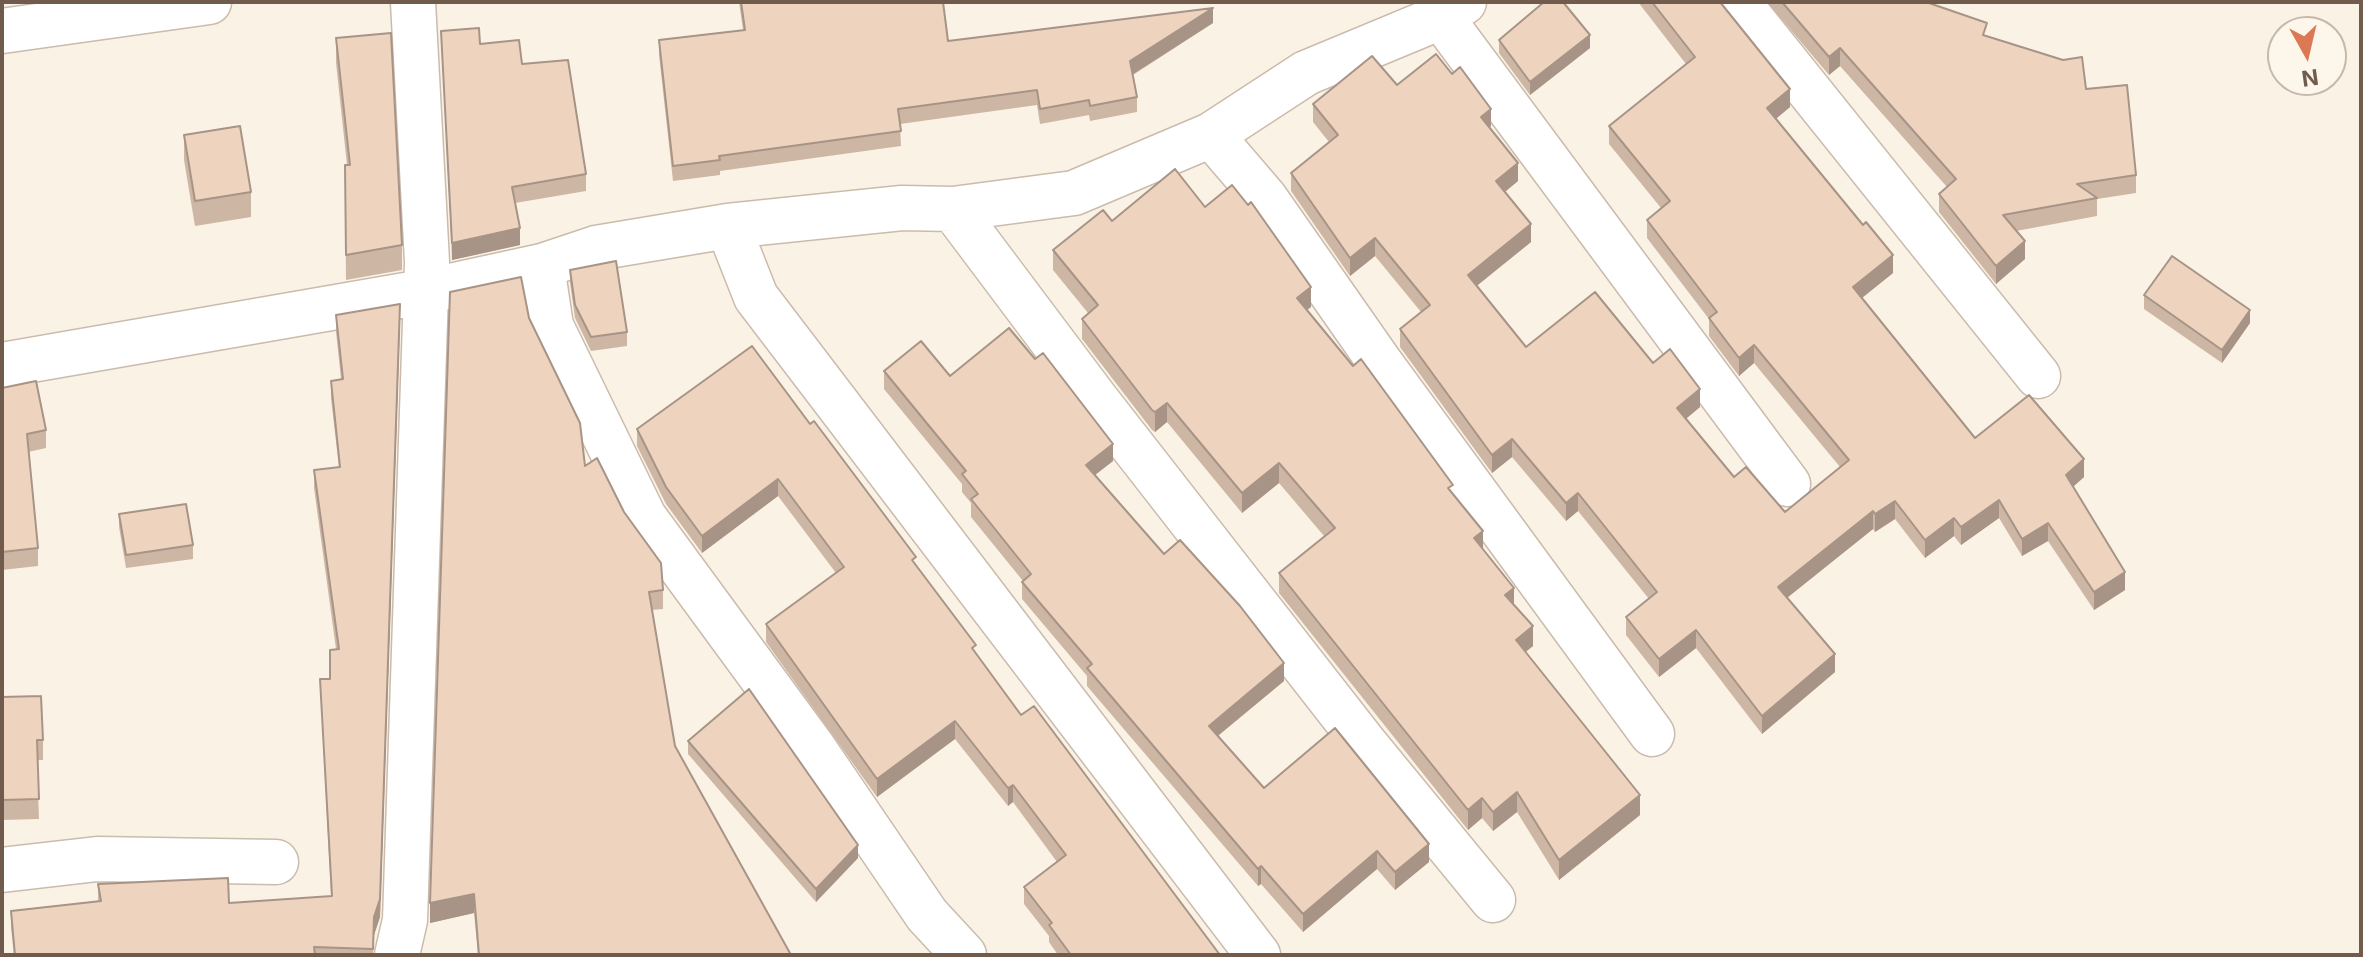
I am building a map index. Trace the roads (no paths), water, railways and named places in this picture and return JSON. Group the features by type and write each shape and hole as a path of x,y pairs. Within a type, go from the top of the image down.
{"street":[{"path":"2,31 209,2"},
{"path":"397,955 405,920 423,292 427,262 413,2"},
{"path":"1738,2 2038,376"},
{"path":"2,365 423,292 542,266 596,248 728,226 902,208 953,209 1074,193 1211,135 1306,73 1452,10 1788,484"},
{"path":"1211,135 1265,198 1381,364 1652,734"},
{"path":"953,209 1095,398 1365,744 1493,900"},
{"path":"728,226 756,297 1258,955"},
{"path":"542,266 551,326 644,517 812,746 927,915 964,955"},
{"path":"2,870 97,859 276,862"}]}
